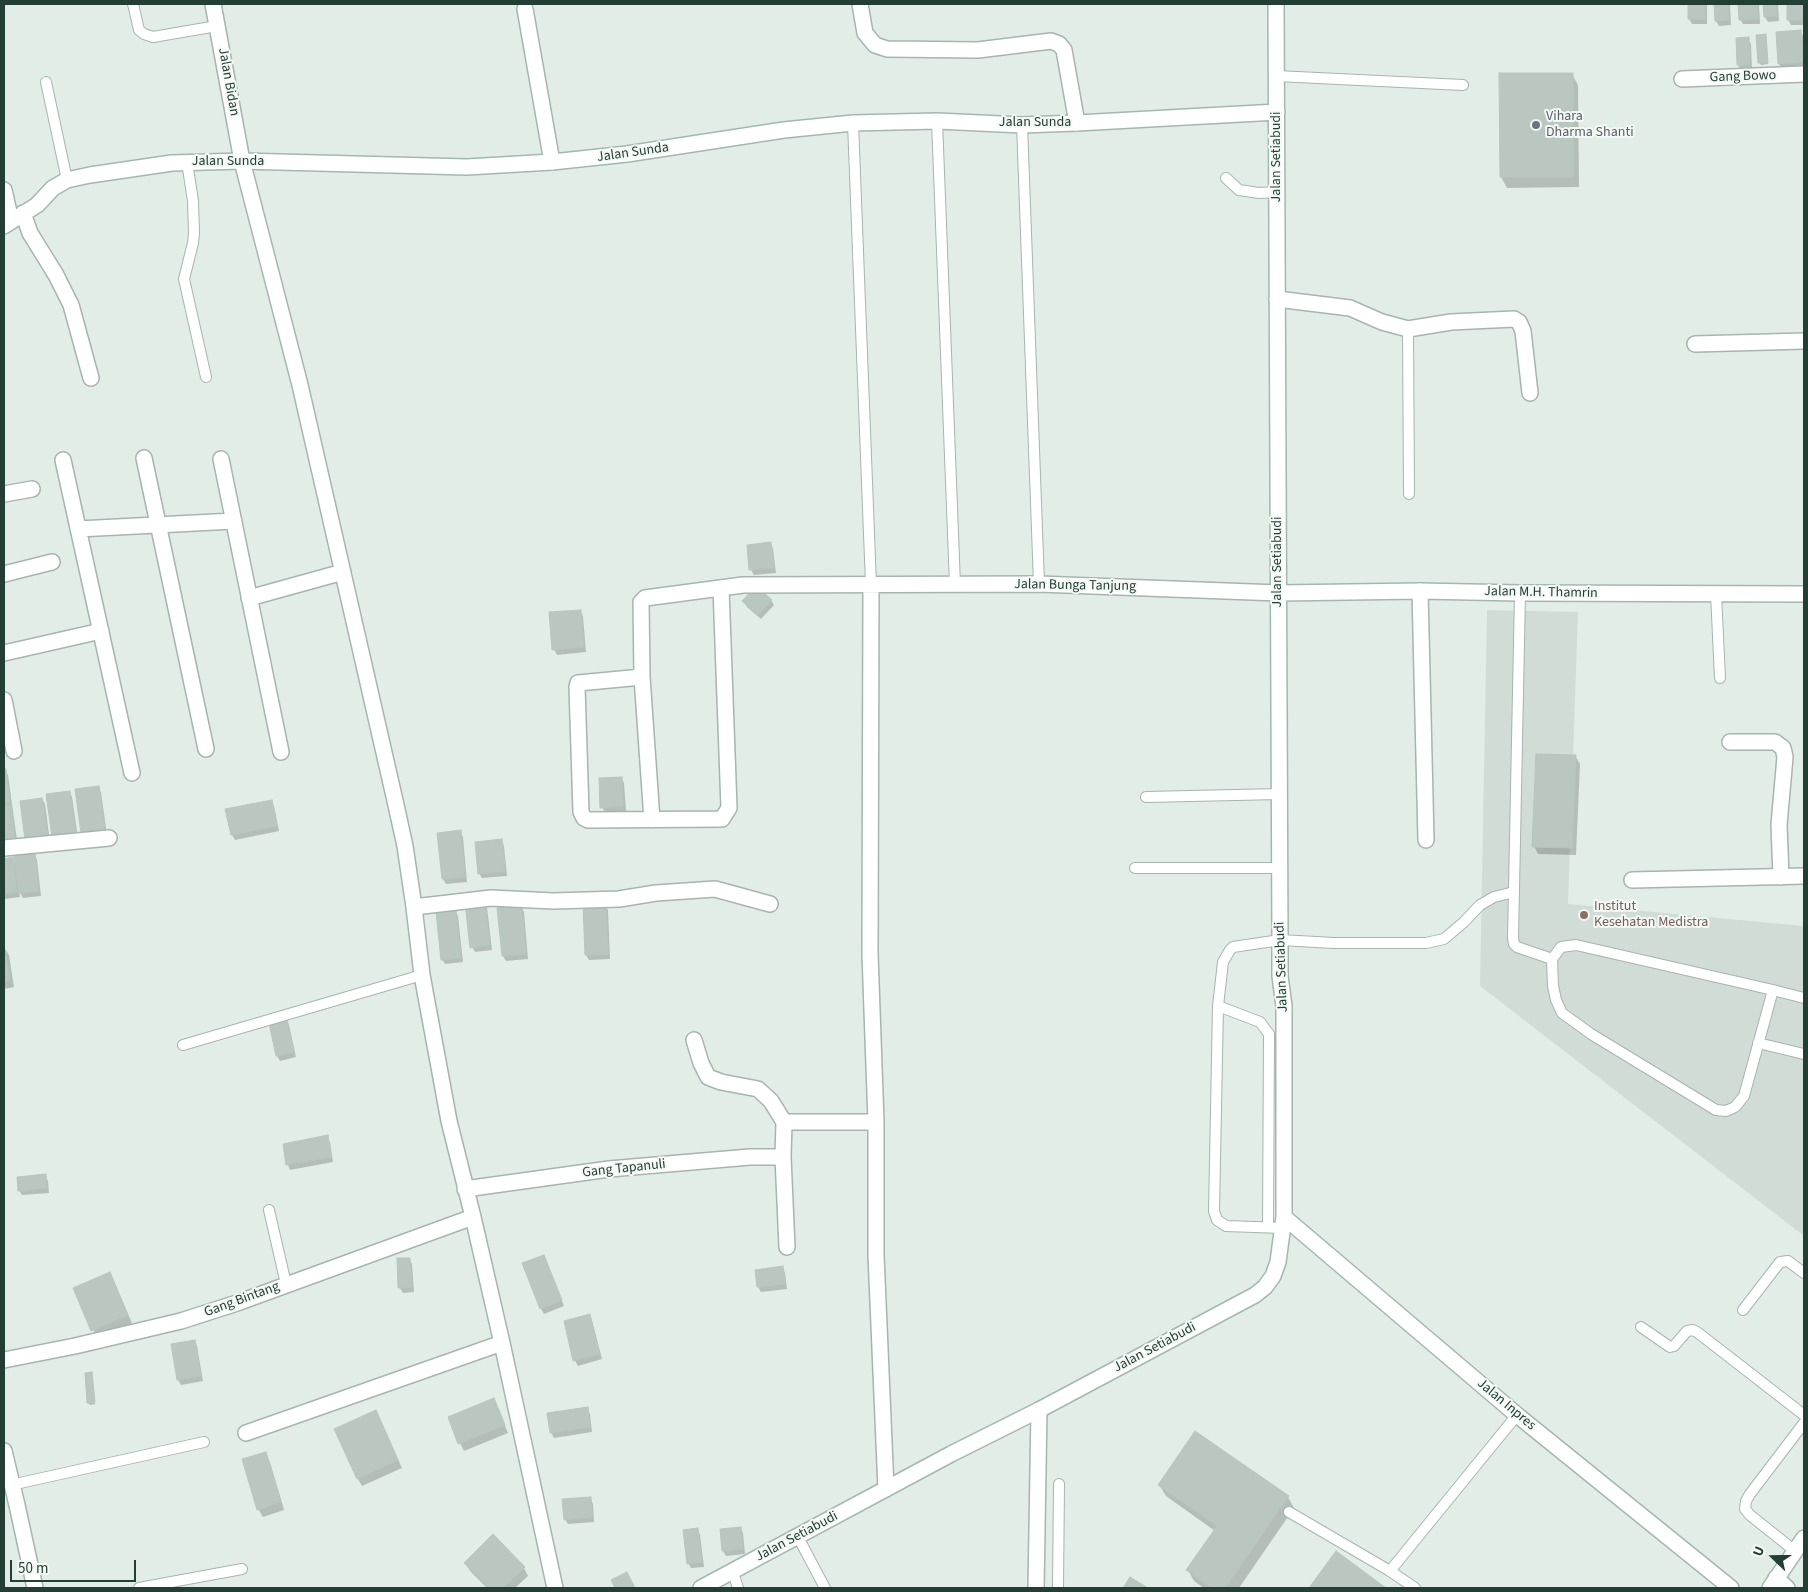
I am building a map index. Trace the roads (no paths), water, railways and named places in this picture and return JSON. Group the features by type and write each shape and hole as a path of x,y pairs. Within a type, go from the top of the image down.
{"street":[{"name":"Jalan Bidan","path":"213,4 242,161 300,386 405,846 422,975 449,1121 502,1343 555,1588"},
{"path":"860,4 865,33 875,45 887,49 978,50 1051,41 1059,44 1064,50 1076,123"},
{"name":"Jalan Setiabudi","path":"701,1588 1255,1296 1273,1276 1278,1262 1284,1006 1280,976 1276,4"},
{"path":"526,9 552,162"},
{"name":"Gang Bowo","path":"1682,79 1804,74"},
{"name":"Jalan Sunda","path":"13,220 37,205 54,188 67,180 90,175 187,162 242,161 467,167 552,162 627,154 784,130 853,123 937,121 1022,125 1276,112"},
{"path":"4,190 13,220 30,233 56,275 71,305 91,378"},
{"path":"1277,299 1350,308 1393,326 1408,329 1451,322 1514,319 1519,322 1523,331 1530,393"},
{"path":"1694,344 1804,341"},
{"path":"144,458 206,749"},
{"path":"221,458 281,752"},
{"path":"63,460 132,773"},
{"path":"4,494 32,489"},
{"path":"78,529 234,521"},
{"path":"4,574 52,562"},
{"path":"250,598 343,572"},
{"name":"Jalan Bunga Tanjung","path":"642,677 643,600 743,585 1039,584 1279,593"},
{"path":"872,585 870,949 876,1122 876,1255 886,1489"},
{"path":"652,820 642,677 581,681 578,683 581,812 584,818 588,820 652,820 722,819 729,808 722,588"},
{"path":"1420,591 1426,840"},
{"name":"Jalan M.H. Thamrin","path":"1279,593 1420,591 1804,594"},
{"path":"4,653 101,631"},
{"path":"4,708 14,751"},
{"path":"1730,742 1775,742 1783,748 1785,757 1780,825 1781,877"},
{"path":"4,848 109,838"},
{"path":"1632,880 1804,876"},
{"path":"414,907 492,898 554,901 619,899 656,893 715,889 770,904"},
{"path":"694,1040 701,1063 708,1076 721,1082 758,1090 771,1101 784,1122 783,1157 787,1248"},
{"path":"784,1122 876,1122"},
{"name":"Gang Tapanuli","path":"465,1189 609,1169 750,1157 783,1157"},
{"name":"Gang Bintang","path":"4,1360 75,1346 181,1321 237,1303 473,1217"},
{"name":"Jalan Inpres","path":"1278,1224 1730,1588"},
{"path":"246,1433 502,1343"},
{"path":"1036,1588 1039,1410"},
{"path":"4,1451 12,1485 11,1505 35,1588"},
{"path":"1778,1585 1800,1544"}],"lane":[{"path":"133,4 139,30 153,37 217,26"},
{"path":"1276,76 1463,85"},
{"path":"46,82 67,180"},
{"path":"937,121 955,585"},
{"path":"853,123 872,585"},
{"path":"1022,125 1039,584"},
{"path":"187,162 193,201 194,233 184,279 206,377"},
{"path":"1226,178 1239,190 1259,193 1277,192"},
{"path":"1408,329 1410,494"},
{"path":"1520,593 1514,944 1552,959"},
{"path":"1716,594 1720,678"},
{"path":"1146,797 1280,794"},
{"path":"1135,868 1280,868"},
{"path":"1218,1006 1260,1022 1269,1034 1278,1224 1226,1226 1217,1220 1214,1211 1218,1006 1224,962 1233,947 1280,940 1334,943 1426,943 1444,939 1480,905 1494,897 1514,892"},
{"path":"1773,990 1744,1096 1735,1107 1726,1111 1716,1110 1591,1034 1562,1013 1556,1000 1553,986 1552,959 1561,948 1576,945 1773,990 1804,998"},
{"path":"183,1045 422,975"},
{"path":"1758,1043 1804,1054"},
{"path":"268,1210 286,1284"},
{"path":"1743,1310 1780,1262 1788,1261 1804,1273"},
{"path":"1641,1327 1670,1347 1674,1346 1687,1331 1693,1330 1698,1332 1804,1415"},
{"path":"1390,1571 1517,1415"},
{"path":"1800,1544 1750,1515 1745,1509 1746,1501 1750,1494 1804,1423"},
{"path":"12,1485 204,1442"},
{"path":"1058,1588 1059,1484"},
{"path":"1289,1512 1390,1571 1415,1588"},
{"path":"798,1537 824,1588"},
{"path":"139,1588 242,1569"},
{"path":"733,1572 738,1588"}],"place":[{"name":"Vihara Dharma Shanti","path":"1536,125"},
{"name":"Institut Kesehatan Medistra","path":"1584,915"}]}
